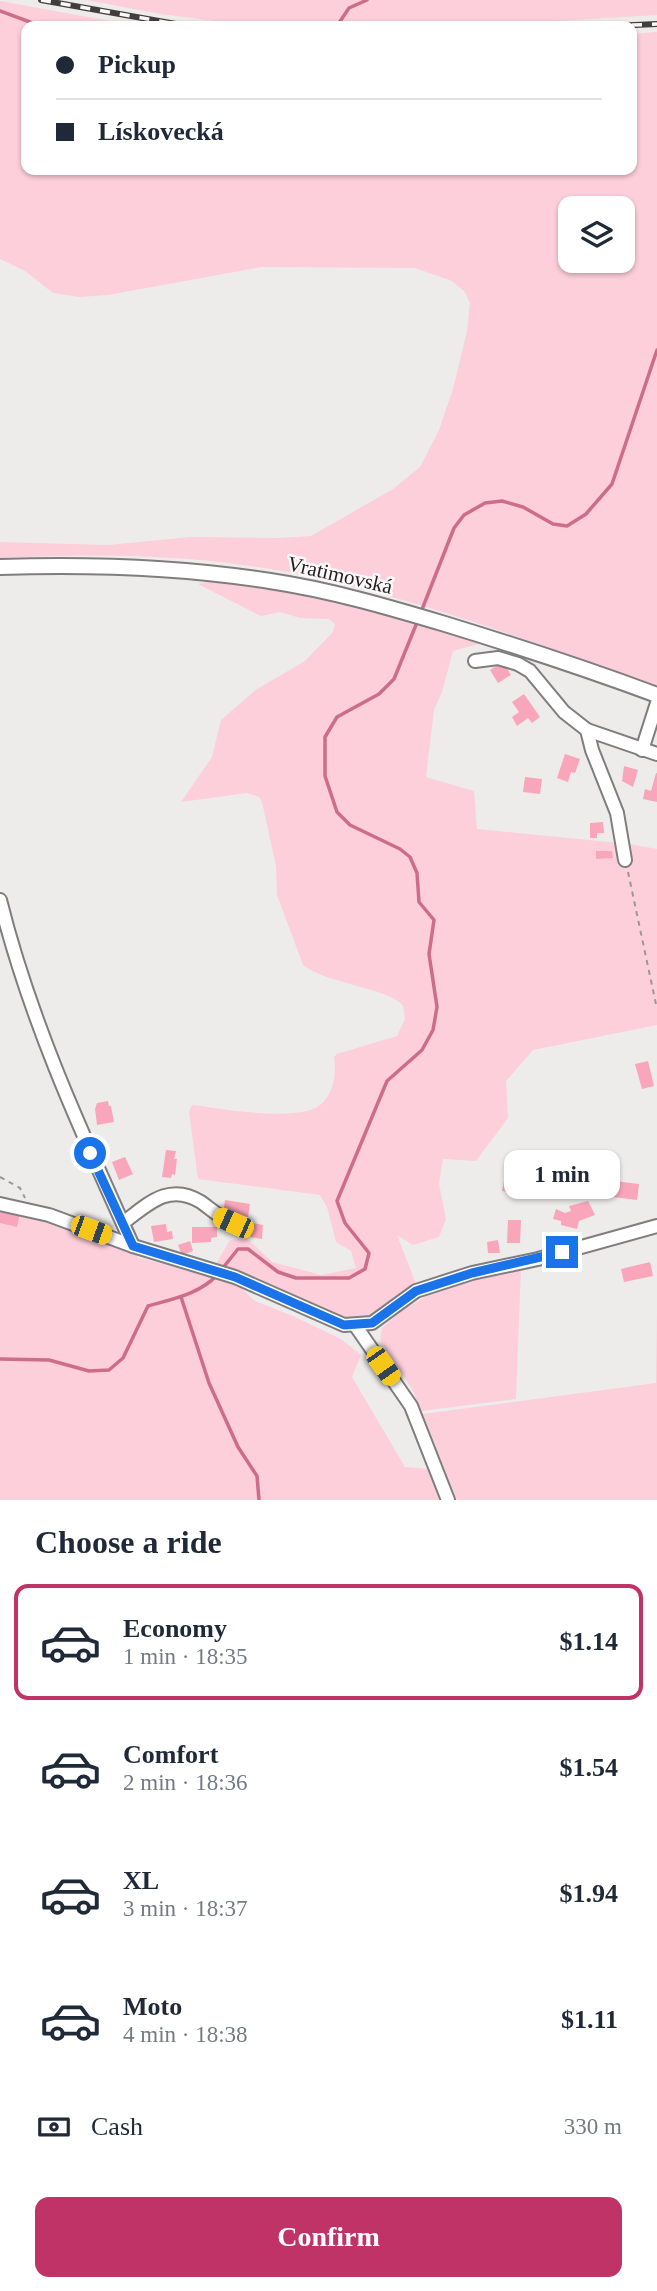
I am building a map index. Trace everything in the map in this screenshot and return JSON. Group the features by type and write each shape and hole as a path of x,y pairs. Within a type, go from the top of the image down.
{"main road":[{"name":"Vratimovská","path":"0,567 118,567 192,571 271,581 362,599 538,652 657,695"}],"street":[{"path":"475,662 498,657 530,670 564,712 587,730 657,754"},
{"path":"642,750 657,703"},
{"path":"587,730 617,813 625,860"},
{"path":"0,900 15,960 61,1084 133,1246"},
{"path":"123,1223 156,1198 169,1194 186,1195 197,1200 218,1217 233,1223"},
{"path":"0,1204 49,1215 133,1246 235,1277 344,1325 372,1323 416,1291 461,1276 538,1259 657,1226"},
{"path":"355,1325 411,1406 448,1500"}],"path":[{"path":"625,860 657,1009"},
{"path":"0,1177 20,1188 31,1211"}],"shaded area":[{"path":"87,0 657,0 657,15 556,21 215,21"},
{"path":"0,1 110,21 21,21 21,175 637,175 637,34 657,32 657,687 431,608 292,573 220,562 146,556 0,558 0,542 108,545 191,537 311,536 393,489 420,467 439,430 453,389 467,331 470,303 465,292 452,281 415,268 261,267 108,295 79,297 53,293 25,271 0,259"},
{"path":"213,580 287,591 361,607 485,642 453,651 434,710 426,777 474,791 477,829 657,849 657,1025 533,1050 506,1081 508,1118 476,1161 443,1159 439,1184 446,1219 439,1237 413,1245 397,1235 416,1284 375,1315 338,1318 216,1264 230,1240 247,1238 272,1262 321,1275 356,1268 351,1251 336,1242 327,1207 320,1195 198,1179 189,1112 192,1105 270,1114 313,1109 329,1094 335,1072 334,1057 337,1054 397,1036 405,1019 403,1006 396,1000 326,977 303,965 277,895 276,866 259,797 247,793 181,802 212,757 221,720 257,689 305,661 333,632 335,624 329,619 300,618 280,612 261,616 198,584"},
{"path":"0,1212 48,1222 135,1252 138,1258 230,1278 255,1301 341,1339 361,1355 352,1377 405,1467 430,1469 442,1500 0,1500"},
{"path":"521,1268 516,1399 421,1411 412,1389 380,1340 382,1328 403,1310 444,1286"},
{"path":"657,1315 657,1500 457,1500 423,1414 656,1383"}],"building":[{"path":"503,662 511,675 498,683 490,670"},
{"path":"524,694 540,717 532,723 528,718 517,726 512,717 519,712 512,702"},
{"path":"565,754 580,759 568,782 557,778"},
{"path":"624,766 638,770 633,787 622,781"},
{"path":"656,773 657,802 643,799 645,789 651,791"},
{"path":"525,777 542,779 540,794 523,792"},
{"path":"603,822 604,833 597,833 597,838 590,838 590,823"},
{"path":"596,851 612,851 613,858 596,859"},
{"path":"648,1061 654,1086 642,1089 635,1064"},
{"path":"108,1101 114,1122 97,1125 97,1103"},
{"path":"166,1150 176,1151 175,1175 172,1174 171,1178 162,1177"},
{"path":"125,1157 133,1174 119,1180 112,1162"},
{"path":"615,1181 639,1184 637,1200 613,1197"},
{"path":"504,1182 521,1185 520,1194 502,1191"},
{"path":"225,1200 250,1204 248,1217 223,1213"},
{"path":"588,1201 595,1215 579,1221 577,1229 561,1225 561,1221 553,1219 556,1209 565,1213 571,1211 569,1206"},
{"path":"0,1208 20,1213 17,1227 0,1223"},
{"path":"508,1220 521,1220 520,1243 507,1243"},
{"path":"252,1223 263,1225 262,1239 250,1237"},
{"path":"166,1224 167,1232 172,1231 173,1239 154,1242 151,1226"},
{"path":"192,1227 217,1227 217,1237 211,1238 211,1242 192,1243"},
{"path":"498,1240 500,1253 488,1253 487,1242"},
{"path":"190,1241 193,1251 182,1255 178,1245"},
{"path":"650,1262 653,1276 624,1282 621,1269"}],"waterway":[{"path":"340,21 349,8 367,0"},
{"path":"0,11 27,21"},
{"path":"421,612 454,528 464,515 485,503 502,501 523,507 553,524 567,526 586,514 612,484 657,350"},
{"path":"222,1269 238,1249 248,1249 278,1272 296,1278 349,1278 365,1269 369,1253 345,1223 337,1201 387,1081 422,1050 433,1030 437,1007 429,954 434,920 419,902 417,873 410,857 400,849 350,825 337,812 325,776 325,737 337,717 379,694 394,679 418,620"},
{"path":"0,1359 49,1360 89,1371 109,1370 123,1358 148,1306 194,1291 217,1275"},
{"path":"181,1297 209,1383 238,1447 257,1476 259,1500"}],"railway":[{"path":"41,0 159,21"},
{"path":"637,25 657,24"}],"route":[{"path":"90,1153 133,1246 235,1277 344,1325 372,1323 416,1291 472,1273 562,1252"}]}
